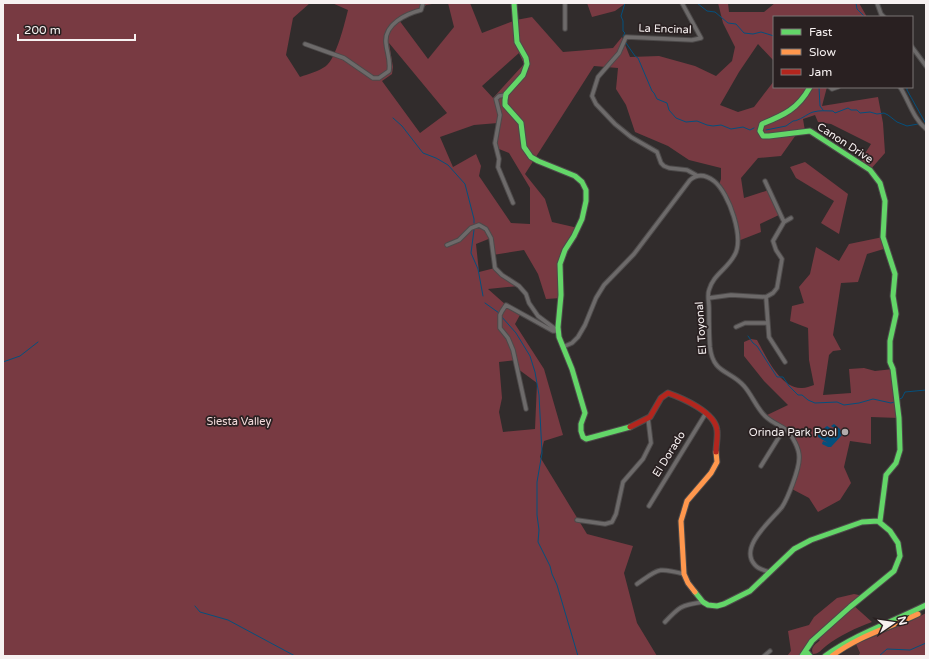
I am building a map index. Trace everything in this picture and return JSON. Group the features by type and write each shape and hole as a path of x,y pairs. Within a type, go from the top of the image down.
{"street":[{"path":"305,44 344,58 373,78 379,78 389,71 389,54 386,42 388,32 393,25 407,14 421,10 423,3"},
{"path":"514,3 517,41 526,59 527,65 525,72 506,95 504,101 520,122 523,148 527,154 540,163 559,168 573,175 582,182 586,189 586,202 580,224 561,262 561,298 558,332 572,368 584,413 580,428 583,437 586,439 622,430 648,418 653,413 659,399 668,393 684,399 706,413 711,418 716,425 717,462 711,472 687,501 682,516 680,532 684,574 692,589 703,602 712,607 724,604 750,591 794,549 810,540 862,522 880,521 896,538 899,544 900,551 898,565 894,571 812,641 802,656"},
{"path":"565,3 565,29"},
{"name":"La Encinal","path":"682,3 700,38 692,40 626,38 619,53 598,77 592,96 596,104 615,124 631,137 656,152 664,166 687,170 696,175"},
{"path":"877,3 883,16"},
{"path":"913,48 926,66"},
{"name":"Canon Drive","path":"809,88 802,101 791,111 762,124 760,130 763,136 775,137 810,131 870,170 880,183 885,200 883,237 896,274 893,296 896,314 890,341 890,362 893,369 899,418 900,450 896,463 886,475 880,521"},
{"path":"901,88 916,118 926,129"},
{"path":"506,95 499,96 496,99 500,119 495,136 495,142 499,159 498,167 513,203"},
{"path":"563,347 572,343 578,337 585,325 596,298 604,285 634,254 684,188 696,175"},
{"name":"El Toyonal","path":"696,175 708,177 719,185 733,215 738,236 738,249 734,256 714,278 709,290 709,339 714,363 745,387 765,416 788,432 800,457 798,469 786,500 760,530 752,547 751,555 755,565 769,572"},
{"path":"765,181 784,222"},
{"path":"709,298 731,295 766,297 773,294 777,288 782,259 776,250 773,241 784,222 791,218"},
{"path":"447,246 459,240 471,228 478,225 486,229 491,238 495,268 502,275 519,286 526,294 538,316 558,332"},
{"path":"766,297 769,337 785,362"},
{"path":"526,409 513,350 508,338 500,328 500,315 506,305 553,331 558,332"},
{"path":"736,327 745,323 767,323"},
{"name":"El Dorado","path":"648,506 706,413"},
{"path":"577,520 605,524 612,522 616,514 623,482 643,458 651,443 648,418"},
{"path":"761,466 784,429"},
{"path":"637,584 660,570 684,574"},
{"path":"665,622 678,608 703,602"},
{"path":"825,656 863,632 907,615 926,605"},
{"path":"832,656 854,641 909,618 926,609"},
{"path":"764,656 770,651"},
{"path":"806,651 810,656"}],"shaded area":[{"path":"856,644 860,653 858,656 839,656"}],"green space":[{"name":"Siesta Valley","path":"3,3 310,3 293,18 286,55 300,77 326,66 330,62 337,48 348,10 332,3 438,3 426,5 421,10 399,20 428,59 454,27 448,3 470,3 482,33 516,20 532,17 563,52 613,48 622,37 630,57 659,56 695,66 716,76 732,61 735,47 723,23 718,3 728,3 729,12 764,12 775,3 859,3 866,16 773,16 773,60 758,44 739,72 720,105 738,112 754,107 773,82 773,88 827,88 822,106 878,97 883,123 885,153 870,170 859,163 871,144 831,124 818,122 815,115 803,119 805,131 798,132 781,156 758,158 741,178 744,198 769,190 781,214 760,224 761,232 738,241 733,215 719,185 721,179 721,168 689,160 668,146 635,132 626,105 616,89 618,68 594,66 525,174 545,199 552,222 578,228 561,258 561,298 546,299 538,274 524,250 493,255 491,238 476,244 479,272 495,268 519,286 488,289 506,305 521,313 515,324 544,369 563,435 544,441 540,457 587,534 633,546 624,573 637,623 657,656 3,656","holes":["389,43 447,113 420,133 382,81 392,74 393,67","519,53 524,64 493,98 482,86","498,123 495,137 499,149 509,153 530,188 530,224 511,223 479,176 481,166 476,154 453,167 440,137 474,125","516,360 518,369 537,383 535,429 503,432 499,412 502,398 499,362"]},
{"path":"587,3 626,3 615,11 592,17"},
{"path":"805,162 848,194 839,234 821,223 834,201 796,178 790,167"},
{"path":"883,237 887,248 867,254 858,282 841,283 833,335 841,350 833,351 829,355 823,395 851,393 849,369 864,368 875,371 893,369 899,418 871,417 871,444 850,441 844,467 851,483 840,500 818,512 809,498 790,488 797,469 799,454 788,432 765,416 788,405 764,381 744,356 744,342 751,339 757,340 769,362 780,377 787,383 794,387 802,388 814,385 809,360 808,328 790,321 792,306 804,303 799,287 810,274 816,247 839,261 849,244"},
{"path":"854,594 859,595 861,599 853,605 872,622 842,635 817,653 813,654 812,650 820,640 815,638 802,656 787,656 791,651 788,631 809,625 814,617 837,598"},
{"path":"926,613 926,656 858,656 860,653 856,644 909,622"}],"water":[{"name":"Orinda Park Pool","path":"834,424 840,429 842,435 831,447 828,447 822,444 823,441 828,443 818,437 818,433 827,426 835,431 836,429 831,426"}],"waterway":[{"path":"623,36 625,33 623,31 623,21 621,16 625,3"},
{"path":"697,3 707,11 715,12 728,23 736,24 744,33 753,34 761,32 773,36"},
{"path":"856,3 857,9 864,16"},
{"path":"626,43 638,58 657,99 667,103 669,110 676,118 686,122 697,121 707,125 721,125 731,129 743,127 750,130 754,128"},
{"path":"819,88 820,106 823,110"},
{"path":"907,88 926,124"},
{"path":"766,130 786,126 793,121 813,112 833,111 835,113 848,108 851,110 857,110 860,113 884,113 897,122 907,126 918,124"},
{"path":"393,118 402,126 423,153 448,165 465,184 474,223"},
{"path":"474,230 471,253 478,269 483,296"},
{"path":"485,303 499,313"},
{"path":"501,316 516,333 530,356 535,372 539,395 542,453 537,482 538,542 550,566 557,585 578,656"},
{"path":"748,336 757,346 777,377 783,377 798,395 802,395 808,400 815,403 837,402 844,405 873,399 891,403 894,402"},
{"path":"3,362 20,356 38,342"},
{"path":"899,399 902,398 905,392 926,390"},
{"path":"195,606 200,612 228,620 295,656"},
{"path":"879,656 887,649 910,650 926,643"}],"traffic: fast":[{"path":"514,3 517,42 526,58 527,64 523,75 506,94 505,105 521,123 524,147 531,157 575,176 582,182 586,190 586,201 582,219 565,250 560,264 561,295 558,327 559,337 572,369 585,413 581,424 581,431 583,437 586,439 630,427"},
{"path":"809,88 801,101 790,110 777,118 762,124 760,131 763,136 810,131 870,170 880,183 885,201 883,237 895,274 893,296 896,314 890,341 890,362 893,369 899,418 900,450 896,463 886,475 880,521"},
{"path":"695,592 703,602 708,605 717,606 724,604 750,591 794,549 811,540 862,522 878,521 890,531 898,543 900,556 894,571 812,641 802,656"},
{"path":"825,656 849,641 926,605"},
{"path":"806,651 810,656"}],"traffic: slow":[{"path":"695,592 688,583 684,574 681,521 687,501 711,473 717,462 716,452"},
{"path":"832,656 852,643 918,614"}],"traffic: jam":[{"path":"630,427 650,417 661,398 668,393 697,407 715,423 717,430 716,452"}],"place":[{"name":"Orinda Park Pool","path":"845,432"}]}
